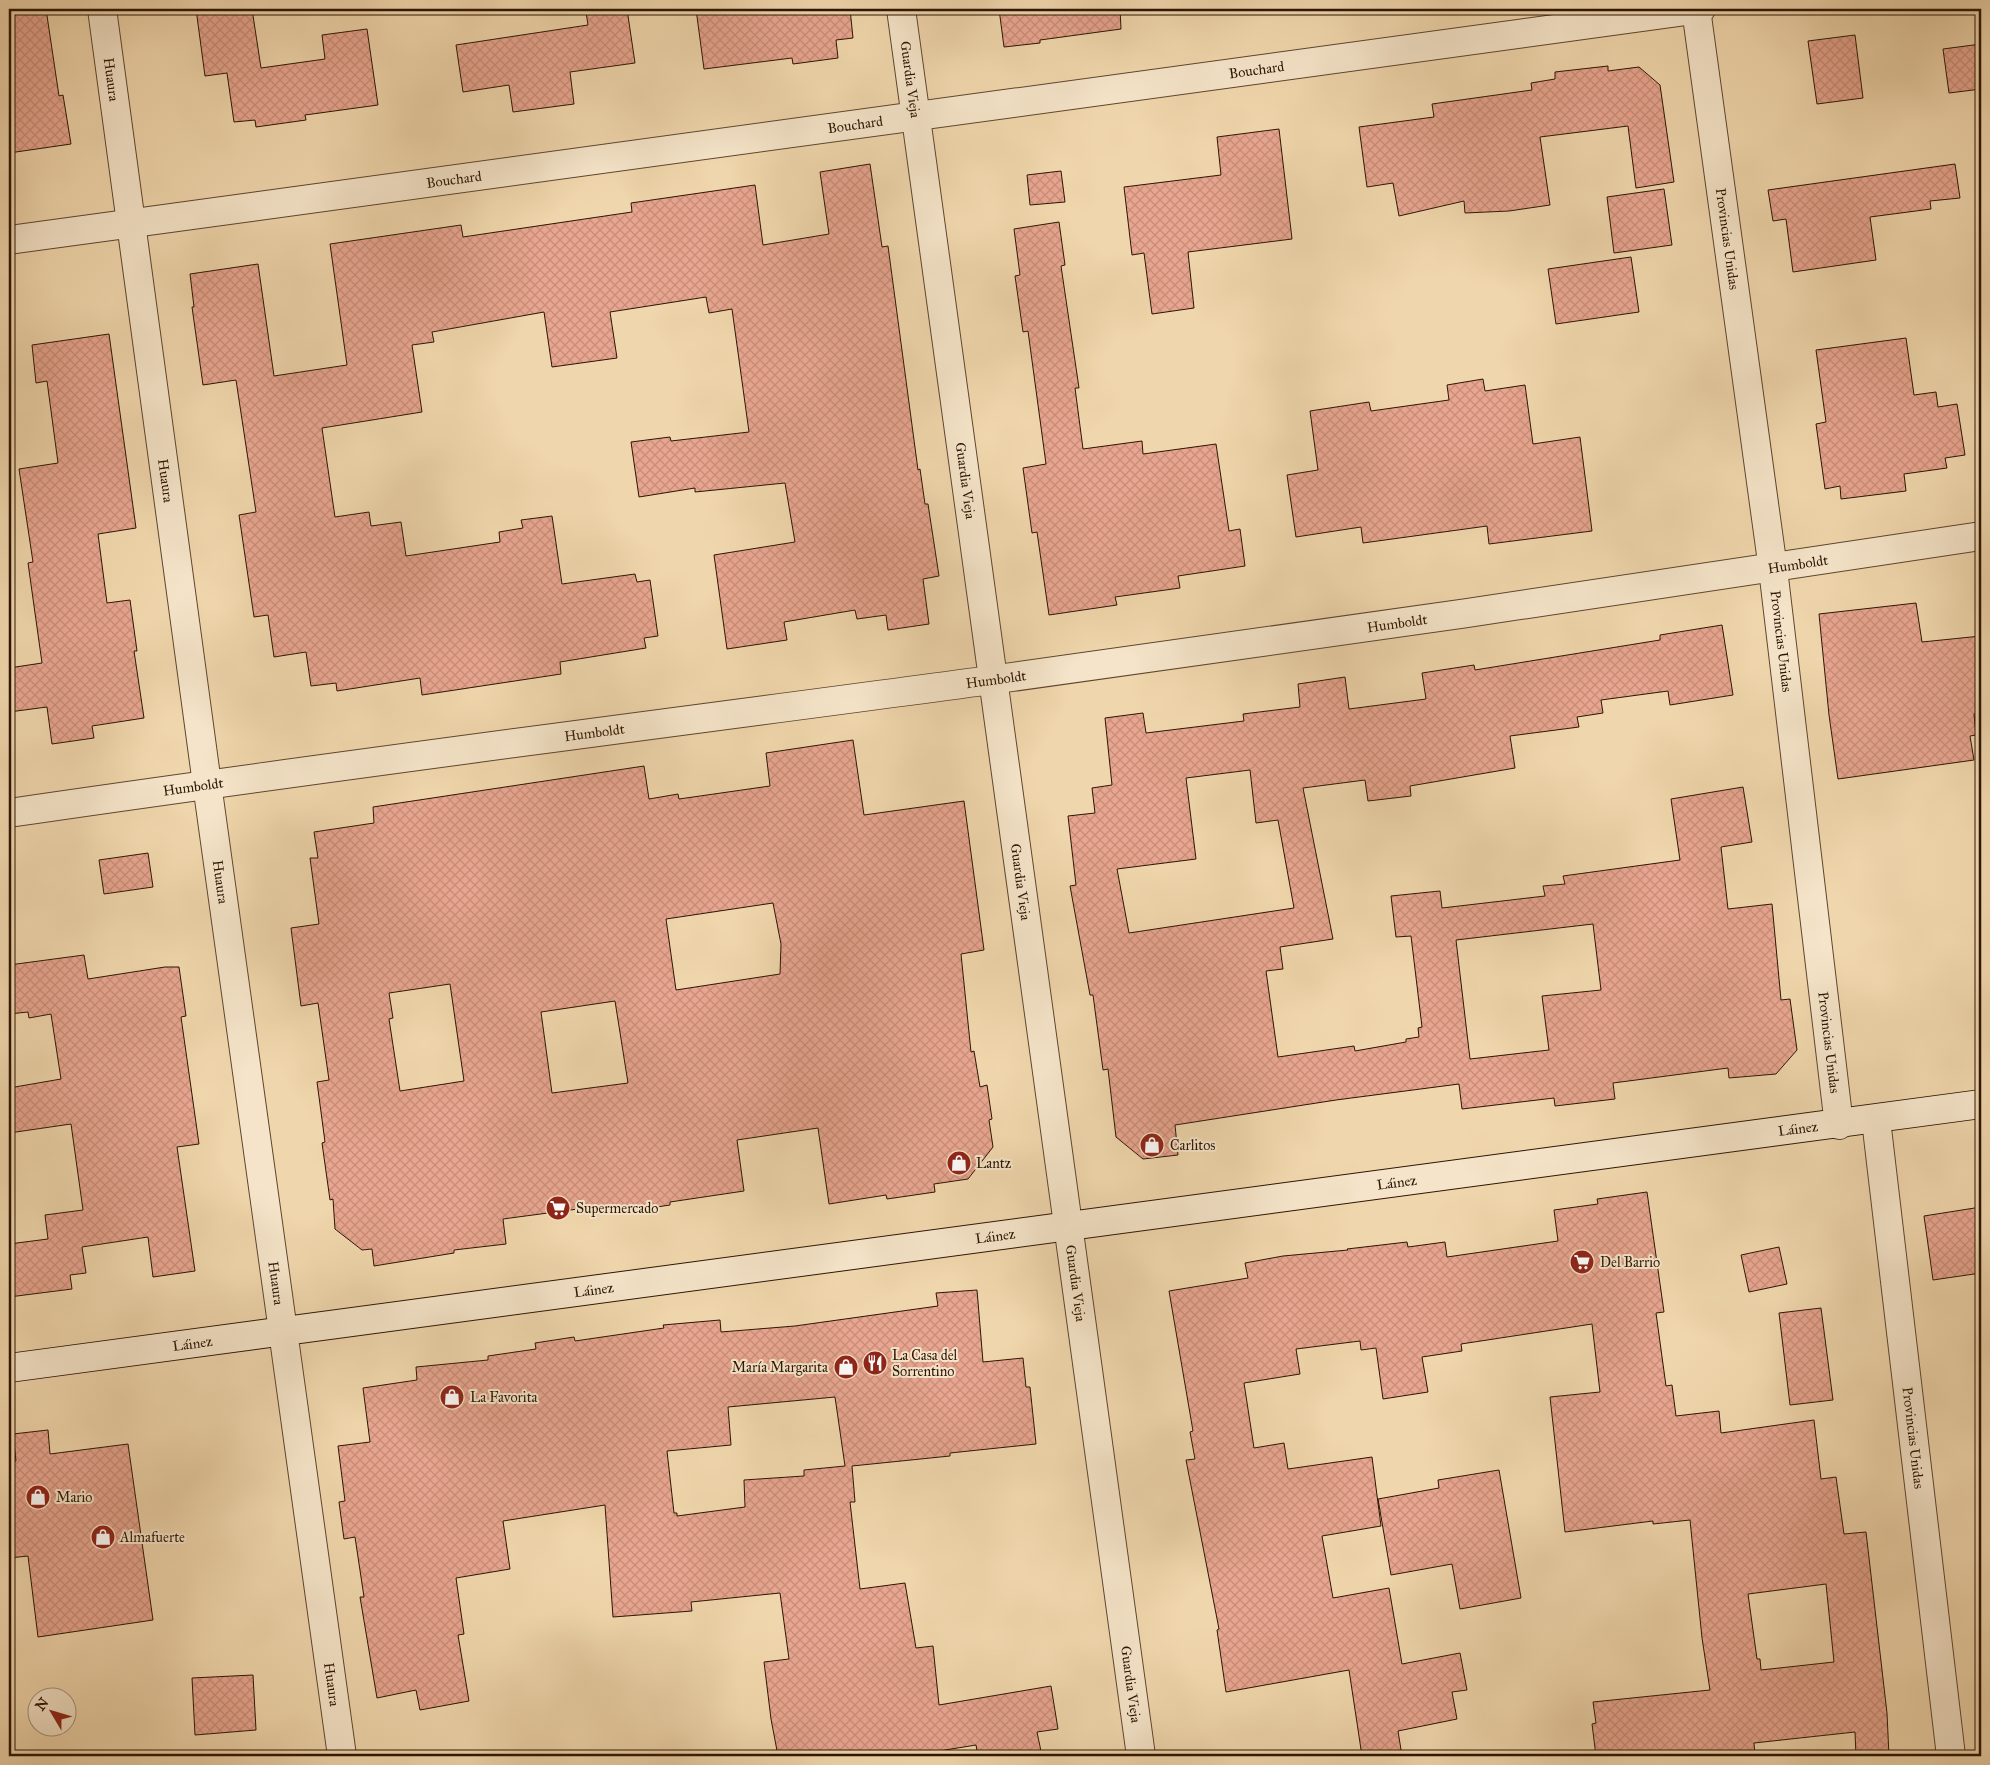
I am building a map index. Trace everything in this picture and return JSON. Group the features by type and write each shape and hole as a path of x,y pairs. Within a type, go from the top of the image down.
{"street":[{"name":"Huaura","path":"102,9 342,1756"},
{"name":"Guardia Vieja","path":"901,9 1141,1756"},
{"name":"Provincias Unidas","path":"1696,9 1773,569 1839,1125"},
{"name":"Bouchard","path":"9,240 1701,9"},
{"name":"Humboldt","path":"9,813 207,784 993,679 1773,569 1981,536"},
{"name":"Láinez","path":"9,1368 1839,1125 1981,1104"},
{"name":"Provincias Unidas","path":"1876,1120 1951,1756"}],"building":[{"path":"9,9 46,9 59,96 63,95 71,144 9,153"},
{"path":"196,9 252,9 261,68 325,59 322,35 367,29 378,105 305,115 306,120 256,127 255,120 234,122 227,73 205,76"},
{"path":"606,9 627,9 635,63 570,72 574,104 513,112 509,85 463,92 456,45 588,25 586,12"},
{"path":"696,9 850,9 853,38 836,40 838,58 793,64 792,58 704,69"},
{"path":"999,9 1120,9 1121,29 1040,40 1040,43 1004,47"},
{"path":"1855,35 1863,98 1817,104 1808,41"},
{"path":"1981,44 1981,89 1949,93 1943,49"},
{"path":"1608,66 1608,71 1639,67 1660,85 1674,182 1636,188 1628,126 1540,137 1550,205 1509,211 1465,213 1464,201 1399,216 1393,183 1367,187 1359,127 1434,117 1432,104 1532,90 1531,83 1555,79 1555,72"},
{"path":"1279,129 1292,239 1188,252 1194,308 1152,314 1144,253 1132,255 1124,187 1221,175 1217,137"},
{"path":"870,164 882,247 888,246 918,470 920,469 925,504 928,504 939,576 923,579 929,624 888,630 886,615 857,619 855,610 784,622 787,640 727,649 714,555 795,542 785,483 695,492 695,488 639,497 631,442 670,437 671,441 749,432 732,309 709,313 706,297 610,312 617,358 552,367 544,312 432,332 434,342 412,345 422,412 322,428 335,517 369,512 371,526 401,522 406,556 500,542 499,532 523,528 521,520 552,516 562,584 635,574 637,582 650,580 658,636 644,638 646,648 560,662 561,674 422,695 420,678 337,691 336,683 311,686 306,652 274,657 268,615 254,617 239,515 256,512 236,380 203,385 192,307 194,307 190,274 258,264 274,376 347,365 330,244 461,225 463,237 632,212 631,203 755,185 763,245 829,234 820,172"},
{"path":"1955,164 1960,198 1930,201 1931,209 1870,217 1876,260 1793,272 1786,219 1773,221 1768,190"},
{"path":"1061,171 1065,202 1030,205 1027,175"},
{"path":"1664,189 1672,245 1614,253 1607,197"},
{"path":"1059,222 1065,265 1061,266 1079,388 1075,388 1083,449 1142,441 1143,454 1216,444 1229,531 1240,529 1245,566 1178,576 1180,588 1115,597 1117,605 1049,615 1037,532 1032,533 1023,468 1046,464 1028,331 1023,332 1015,276 1020,275 1014,229"},
{"path":"1631,257 1639,312 1556,324 1548,269"},
{"path":"109,334 136,528 98,534 107,603 130,600 137,651 134,651 144,718 92,726 94,738 52,744 47,707 9,712 9,668 42,663 28,563 33,562 19,469 58,463 47,381 36,383 32,345"},
{"path":"1906,338 1914,395 1936,392 1938,407 1957,404 1965,455 1945,458 1947,468 1904,474 1906,491 1841,499 1840,486 1825,489 1816,424 1826,422 1816,350"},
{"path":"1483,379 1485,391 1525,385 1533,444 1580,437 1592,531 1489,544 1487,526 1363,543 1361,527 1296,537 1287,475 1318,470 1310,411 1369,402 1371,411 1449,400 1447,385"},
{"path":"1916,603 1922,642 1981,636 1981,714 1974,714 1976,735 1970,736 1974,760 1838,779 1829,715 1819,614"},
{"path":"1722,625 1733,695 1670,705 1668,691 1601,700 1603,713 1577,717 1579,727 1510,736 1515,768 1410,786 1411,796 1368,801 1365,780 1303,788 1333,939 1280,947 1283,969 1266,971 1278,1057 1354,1046 1355,1051 1406,1042 1406,1039 1419,1037 1418,1028 1422,1027 1411,936 1396,937 1391,896 1440,891 1442,908 1545,896 1543,886 1565,884 1563,876 1680,860 1671,799 1743,787 1752,842 1721,847 1728,909 1772,904 1781,1000 1790,999 1797,1050 1776,1074 1729,1078 1728,1068 1613,1083 1615,1099 1555,1106 1554,1098 1462,1109 1459,1084 1336,1100 1175,1125 1178,1155 1143,1159 1116,1137 1108,1069 1103,1070 1093,995 1090,995 1070,886 1076,885 1068,816 1095,813 1092,788 1112,785 1105,718 1143,713 1146,733 1244,721 1243,714 1300,707 1298,684 1345,677 1349,709 1426,699 1422,673 1474,665 1475,670 1660,640 1660,635","holes":["1250,770 1256,823 1278,820 1294,908 1129,933 1117,869 1196,859 1186,778","1593,924 1601,990 1542,996 1549,1050 1470,1059 1456,940"]},
{"path":"853,740 864,815 964,801 984,950 961,954 971,1052 974,1051 980,1087 987,1085 992,1119 989,1120 993,1147 968,1179 934,1184 935,1192 887,1199 886,1195 829,1204 818,1128 737,1140 744,1191 670,1202 670,1205 630,1211 629,1205 578,1212 578,1209 503,1219 506,1244 454,1250 454,1253 374,1266 372,1249 362,1250 335,1229 333,1199 330,1200 322,1143 325,1142 317,1082 329,1080 318,1003 301,1006 291,928 319,924 310,858 318,858 314,832 374,823 373,807 644,766 649,799 678,794 679,799 770,786 766,753","holes":["773,903 781,944 780,974 676,990 666,919","450,984 464,1081 400,1091 389,1019 393,1018 389,993","615,1001 628,1083 552,1093 541,1012"]},
{"path":"148,853 153,887 104,894 99,860"},
{"path":"84,955 88,979 165,967 179,967 186,1016 181,1017 199,1144 177,1147 195,1271 153,1277 148,1237 82,1247 86,1273 70,1275 72,1289 9,1297 9,1244 48,1239 45,1215 83,1210 71,1124 9,1133 9,1088 61,1079 51,1014 29,1018 28,1012 9,1014 9,965"},
{"path":"1647,1192 1664,1312 1656,1313 1666,1386 1672,1385 1676,1416 1719,1411 1721,1433 1814,1420 1821,1479 1836,1477 1844,1534 1866,1532 1887,1713 1889,1756 1856,1756 1855,1732 1754,1743 1755,1756 1596,1756 1592,1724 1596,1723 1593,1702 1710,1690 1702,1638 1690,1520 1653,1524 1653,1521 1565,1532 1550,1397 1600,1392 1592,1324 1461,1344 1462,1351 1422,1357 1428,1392 1383,1399 1376,1348 1361,1350 1360,1341 1296,1349 1300,1374 1244,1383 1254,1448 1284,1443 1288,1469 1372,1457 1381,1526 1322,1536 1333,1598 1389,1588 1402,1664 1460,1653 1467,1690 1452,1692 1457,1719 1398,1731 1402,1756 1362,1756 1349,1670 1226,1692 1217,1630 1219,1629 1186,1460 1195,1459 1190,1432 1193,1431 1169,1291 1248,1278 1245,1263 1283,1256 1407,1242 1408,1247 1445,1242 1447,1257 1558,1241 1554,1210 1598,1204 1597,1199","holes":["1826,1584 1834,1662 1761,1670 1760,1659 1757,1659 1748,1594"]},
{"path":"1981,1207 1981,1273 1933,1280 1924,1216"},
{"path":"1779,1247 1787,1284 1749,1292 1741,1255"},
{"path":"977,1290 983,1362 1023,1358 1026,1387 1030,1387 1036,1444 950,1453 950,1456 852,1466 855,1502 850,1502 860,1589 905,1583 916,1648 933,1646 939,1705 1051,1686 1058,1729 1037,1732 1042,1756 978,1756 976,1745 908,1756 778,1756 764,1662 789,1659 780,1593 691,1602 692,1611 613,1617 605,1505 503,1521 510,1569 456,1578 464,1634 458,1635 469,1701 420,1710 416,1690 377,1698 360,1597 364,1597 355,1537 344,1539 339,1502 345,1501 338,1446 370,1442 363,1388 417,1380 416,1367 488,1360 488,1356 536,1349 535,1343 574,1337 575,1341 664,1328 663,1325 720,1320 721,1332 795,1326 938,1306 936,1293","holes":["835,1397 845,1466 804,1470 804,1476 744,1480 745,1507 677,1516 677,1513 674,1513 667,1451 731,1445 728,1407"]},
{"path":"1821,1308 1833,1400 1790,1405 1779,1313"},
{"path":"48,1430 50,1454 128,1444 153,1620 38,1637 28,1556 9,1558 9,1462 16,1461 13,1434"},
{"path":"1499,1470 1521,1598 1460,1609 1452,1564 1391,1575 1378,1499 1439,1488 1438,1480"},
{"path":"253,1675 256,1730 195,1735 192,1678"}],"place":[{"name":"Carlitos","path":"1152,1145"},
{"name":"Lantz","path":"959,1163"},
{"name":"Supermercado","path":"558,1208"},
{"name":"Del Barrio","path":"1582,1262"},
{"name":"La Casa del Sorrentino","path":"875,1363"},
{"name":"María Margarita","path":"846,1367"},
{"name":"La Favorita","path":"452,1397"},
{"name":"Mario","path":"38,1497"},
{"name":"Almafuerte","path":"103,1537"}]}
